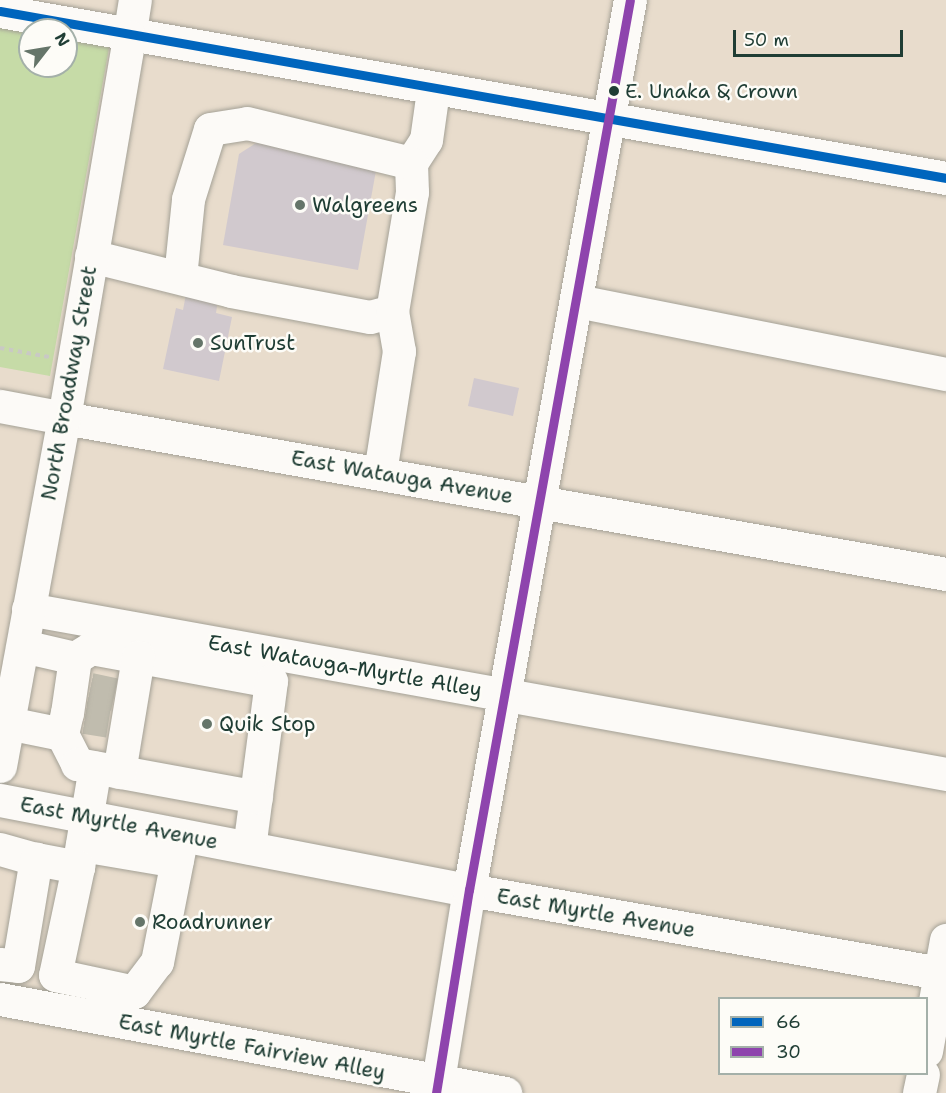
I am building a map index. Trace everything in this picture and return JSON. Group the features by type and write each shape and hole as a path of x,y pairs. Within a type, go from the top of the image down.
{"street":[{"name":"North Broadway Street","path":"0,766 64,418 135,0"},
{"path":"437,1087 469,890 630,0"},
{"path":"0,11 129,37 609,122 946,178"},
{"path":"380,473 399,351 392,311 412,192 411,163 426,140 433,90"},
{"path":"180,277 188,199 210,129 247,123 411,163"},
{"path":"92,256 231,291 370,317 392,311"},
{"path":"577,301 946,374"},
{"name":"East Watauga Avenue","path":"0,406 541,500 946,574"},
{"name":"East Watauga-Myrtle Alley","path":"28,609 946,774"},
{"path":"23,646 93,703"},
{"path":"47,1008 82,843 107,770 93,703 91,648 270,681 249,848"},
{"path":"138,657 93,703 77,764 256,797"},
{"path":"8,723 93,703"},
{"name":"East Myrtle Avenue","path":"0,800 82,843 180,848 249,848 469,890 943,974"},
{"path":"0,849 36,859 82,843"},
{"path":"36,859 13,913 9,965 134,992 157,962 180,848"},
{"path":"928,1046 943,974 946,940"},
{"name":"East Myrtle Fairview Alley","path":"0,999 437,1087 505,1093"},
{"path":"919,1093 923,1075"}],"path":[{"path":"0,348 74,361"}],"green space":[{"path":"0,17 18,20 18,78 78,78 78,31 111,37 50,376 0,367"}],"building":[{"name":"Walgreens","path":"256,143 377,165 358,270 223,245 239,154"},
{"name":"SunTrust","path":"186,294 218,300 216,313 232,317 219,381 163,369 176,308 183,310"},
{"path":"474,378 519,388 513,416 468,406"}],"tunnel":[{"path":"90,689 114,694"},
{"path":"85,717 109,721"}],"transit line":[{"name":"30","path":"436,1093 469,890 630,0"},
{"name":"66","path":"0,11 946,178"}],"place":[{"name":"E. Unaka & Crown","path":"614,91"},
{"name":"Walgreens","path":"300,205"},
{"name":"SunTrust","path":"198,343"},
{"name":"Quik Stop","path":"207,724"},
{"name":"Roadrunner","path":"140,922"}]}
